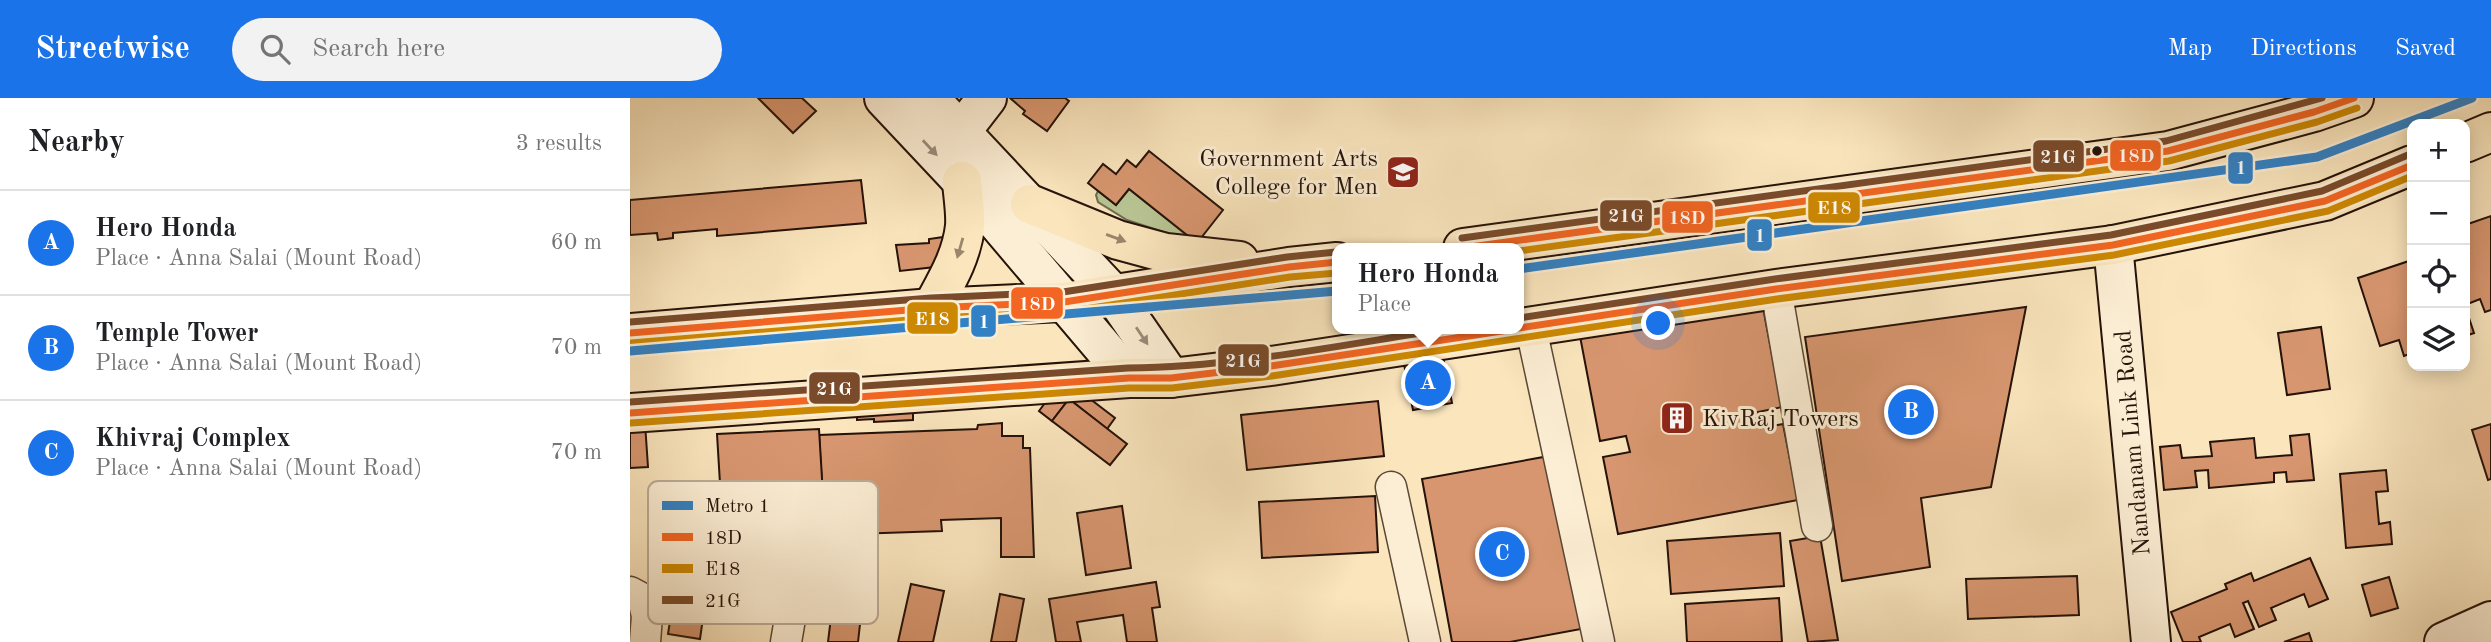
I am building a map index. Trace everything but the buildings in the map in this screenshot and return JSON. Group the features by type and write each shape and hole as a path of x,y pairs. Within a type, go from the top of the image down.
{"main road":[{"path":"884,98 962,181 1129,378"},
{"path":"929,98 1113,293 1171,378"},
{"path":"960,133 986,98"},
{"path":"1498,243 2168,151 2314,113 2354,98"},
{"path":"2470,141 2491,132"},
{"path":"1524,329 1776,289 2113,245 2325,201 2407,167"},
{"path":"932,308 954,267 963,239 965,223 962,181"},
{"path":"1030,204 1118,240 1166,253 1289,267"},
{"name":"Nandanam Link Road","path":"2113,245 2151,642"},
{"path":"630,333 932,308 1064,302 1332,263"},
{"path":"630,413 1129,378 1171,378 1284,365 1491,334"},
{"path":"2444,642 2491,621"}],"street":[{"path":"1776,289 1817,526"},
{"path":"1531,328 1599,642"},
{"path":"1391,487 1425,642"},
{"path":"630,592 643,599 647,616 645,642"},
{"path":"786,642 789,624"}],"green space":[{"path":"1129,189 1197,243 1127,220 1098,202 1098,191 1116,205"}],"metro line":[{"name":"1","path":"1524,268 2317,157 2472,98"},
{"name":"1","path":"630,351 1332,291"}],"transit line":[{"name":"21G","path":"1462,238 2166,141 2322,98"},
{"name":"18D","path":"1499,243 2168,151 2314,112 2354,98"},
{"name":"E18","path":"1524,250 2169,161 2317,122 2357,108"},
{"name":"21G","path":"1524,317 1775,279 2111,235 2322,191 2407,155"},
{"name":"18D","path":"1524,327 1776,289 2113,245 2325,201 2407,167"},
{"name":"E18","path":"631,423 1129,388 1172,388 1272,376 1777,299 2114,255 2328,211 2407,178"},
{"name":"21G","path":"630,322 931,298 1063,292 1332,252"},
{"name":"18D","path":"630,333 932,308 1064,302 1332,263"},
{"name":"E18","path":"631,343 933,318 1066,312 1290,277 1332,273"},
{"name":"21G","path":"630,402 1208,364 1414,334"},
{"name":"18D","path":"630,413 1129,378 1171,378 1271,366 1482,334"}],"place":[{"name":"Government Arts College for Men","path":"1403,172"},
{"name":"Hero Honda","path":"1428,383"},
{"name":"Temple Tower","path":"1911,412"},
{"name":"KivRaj Towers","path":"1677,418"},
{"name":"Khivraj Complex","path":"1502,554"}]}
